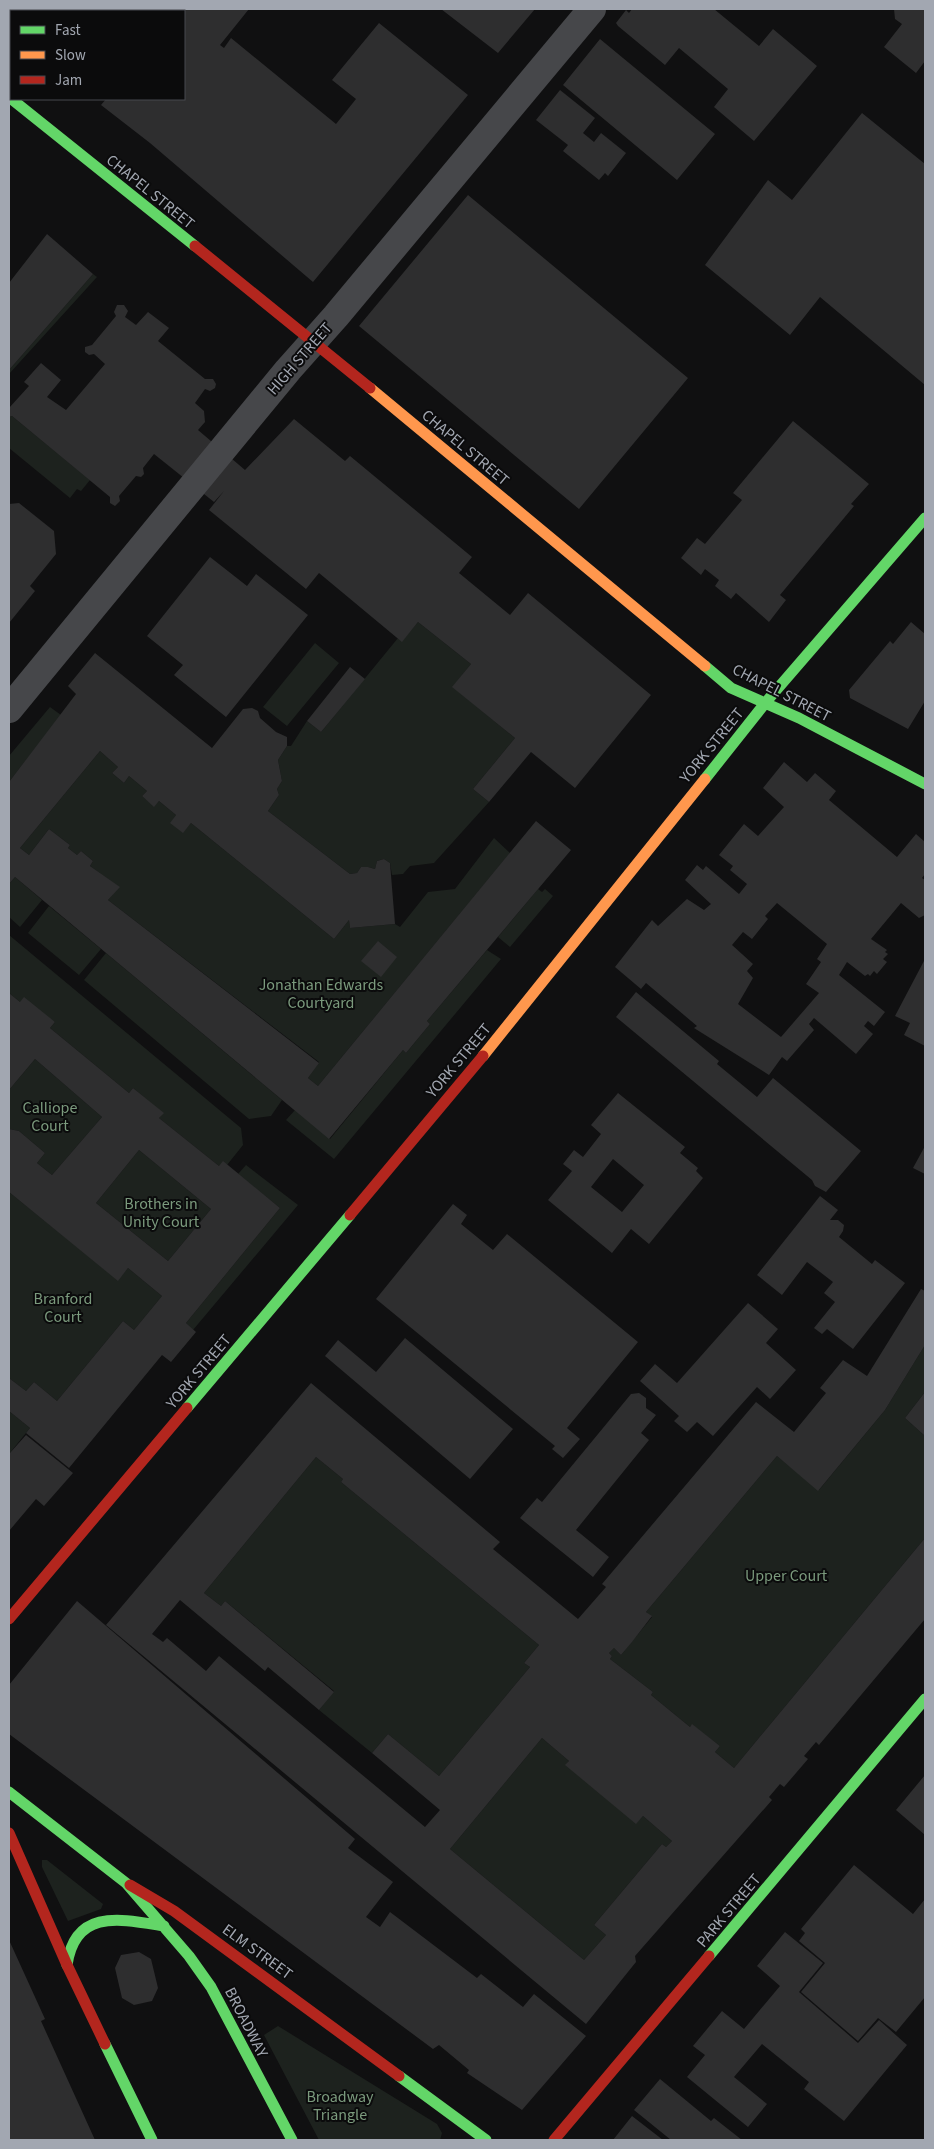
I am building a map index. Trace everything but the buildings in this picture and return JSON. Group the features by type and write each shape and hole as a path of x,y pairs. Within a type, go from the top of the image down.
{"main road":[{"name":"CHAPEL STREET","path":"13,100 313,341 731,688 766,702 925,784"},
{"name":"YORK STREET","path":"9,1619 352,1214 544,982 766,702 925,518"},
{"name":"PARK STREET","path":"554,2140 925,1699"},
{"name":"ELM STREET","path":"9,1792 126,1883 174,1911 486,2140"},
{"path":"9,1833 67,1964 152,2140"},
{"name":"BROADWAY","path":"126,1883 189,1956 211,1987 292,2140"},
{"path":"67,1964 70,1946 76,1937 93,1924 109,1920 164,1926"}],"street":[{"name":"HIGH STREET","path":"9,709 313,341 592,9"}],"green space":[{"path":"93,274 97,277 9,374 9,370"},
{"path":"12,416 90,480 81,491 77,489 70,498 9,448 9,417"},
{"path":"418,622 471,664 453,687 515,738 473,789 489,802 434,863 410,866 403,874 392,875 390,863 384,859 377,861 375,869 361,867 357,873 350,874 268,811 279,795 277,789 282,781 278,760 287,746 291,746 307,721 321,732 398,638 402,641"},
{"path":"315,643 339,663 287,726 263,707"},
{"path":"50,707 61,715 9,782 9,756"},
{"name":"Jonathan Edwards Courtyard","path":"100,751 118,767 112,773 124,783 129,776 147,791 142,796 154,806 159,801 176,815 171,823 183,832 191,823 334,939 349,920 350,928 395,924 400,927 428,892 455,889 494,838 510,853 318,1086 308,1078 319,1062 108,900 119,887 90,866 93,861 81,851 77,855 68,848 70,845 49,829 29,855 20,848"},
{"path":"15,877 42,900 20,927 9,917 9,884"},
{"path":"538,889 542,892 545,889 553,896 510,947 498,937"},
{"path":"49,906 101,949 79,975 28,933"},
{"path":"9,935 241,1128 243,1145 227,1165 219,1166 159,1118 163,1113 133,1088 129,1093 50,1028 55,1022 20,1002 9,993"},
{"path":"487,950 501,959 334,1159 286,1120 295,1110 330,1139 403,1050 406,1053 430,1024 427,1021"},
{"path":"106,953 282,1100 271,1116 249,1119 84,980"},
{"name":"Calliope Court","path":"35,1059 102,1117 52,1175 37,1163 45,1153 19,1131 9,1129 9,1090"},
{"name":"Brothers in Unity Court","path":"139,1150 211,1209 168,1261 96,1203"},
{"path":"246,1165 298,1205 193,1330 186,1323 280,1208 238,1174"},
{"name":"Branford Court","path":"9,1192 118,1280 128,1268 162,1296 134,1330 123,1321 57,1401 34,1382 26,1391 9,1378"},
{"name":"Upper Court","path":"925,1345 925,1392 905,1418 925,1436 925,1538 734,1768 715,1752 720,1746 692,1725 690,1727 651,1695 653,1692 610,1659 612,1656 609,1653 614,1648 621,1655 652,1617 646,1612 777,1456 819,1490 885,1410"},
{"path":"9,1411 30,1428 9,1454"},
{"path":"316,1457 343,1479 341,1482 539,1645 524,1663 530,1667 439,1776 388,1734 372,1753 319,1710 334,1691 225,1601 221,1606 204,1593"},
{"path":"542,1738 569,1761 566,1765 636,1823 643,1816 672,1841 666,1847 662,1844 594,1925 606,1935 584,1960 450,1849"},
{"path":"42,1860 47,1860 103,1904 101,1909 68,1921 42,1867"},
{"name":"Broadway Triangle","path":"278,2026 437,2124 442,2133 440,2140 319,2140 264,2035"}],"traffic: fast":[{"path":"13,100 195,246"},
{"path":"705,779 766,702 925,518"},
{"path":"705,666 731,688 799,718 925,784"},
{"path":"187,1408 350,1215"},
{"path":"709,1956 925,1699"},
{"path":"9,1792 126,1883 189,1956 211,1987 292,2140"},
{"path":"67,1965 72,1947 79,1934 90,1926 117,1920 164,1926"},
{"path":"105,2044 152,2140"},
{"path":"399,2076 486,2140"}],"traffic: slow":[{"path":"370,388 705,666"},
{"path":"483,1056 705,779"}],"traffic: jam":[{"path":"195,246 370,388"},
{"path":"350,1215 483,1056"},
{"path":"9,1619 187,1408"},
{"path":"9,1833 67,1965 105,2044"},
{"path":"130,1885 174,1911 399,2076"},
{"path":"554,2140 709,1956"}]}
